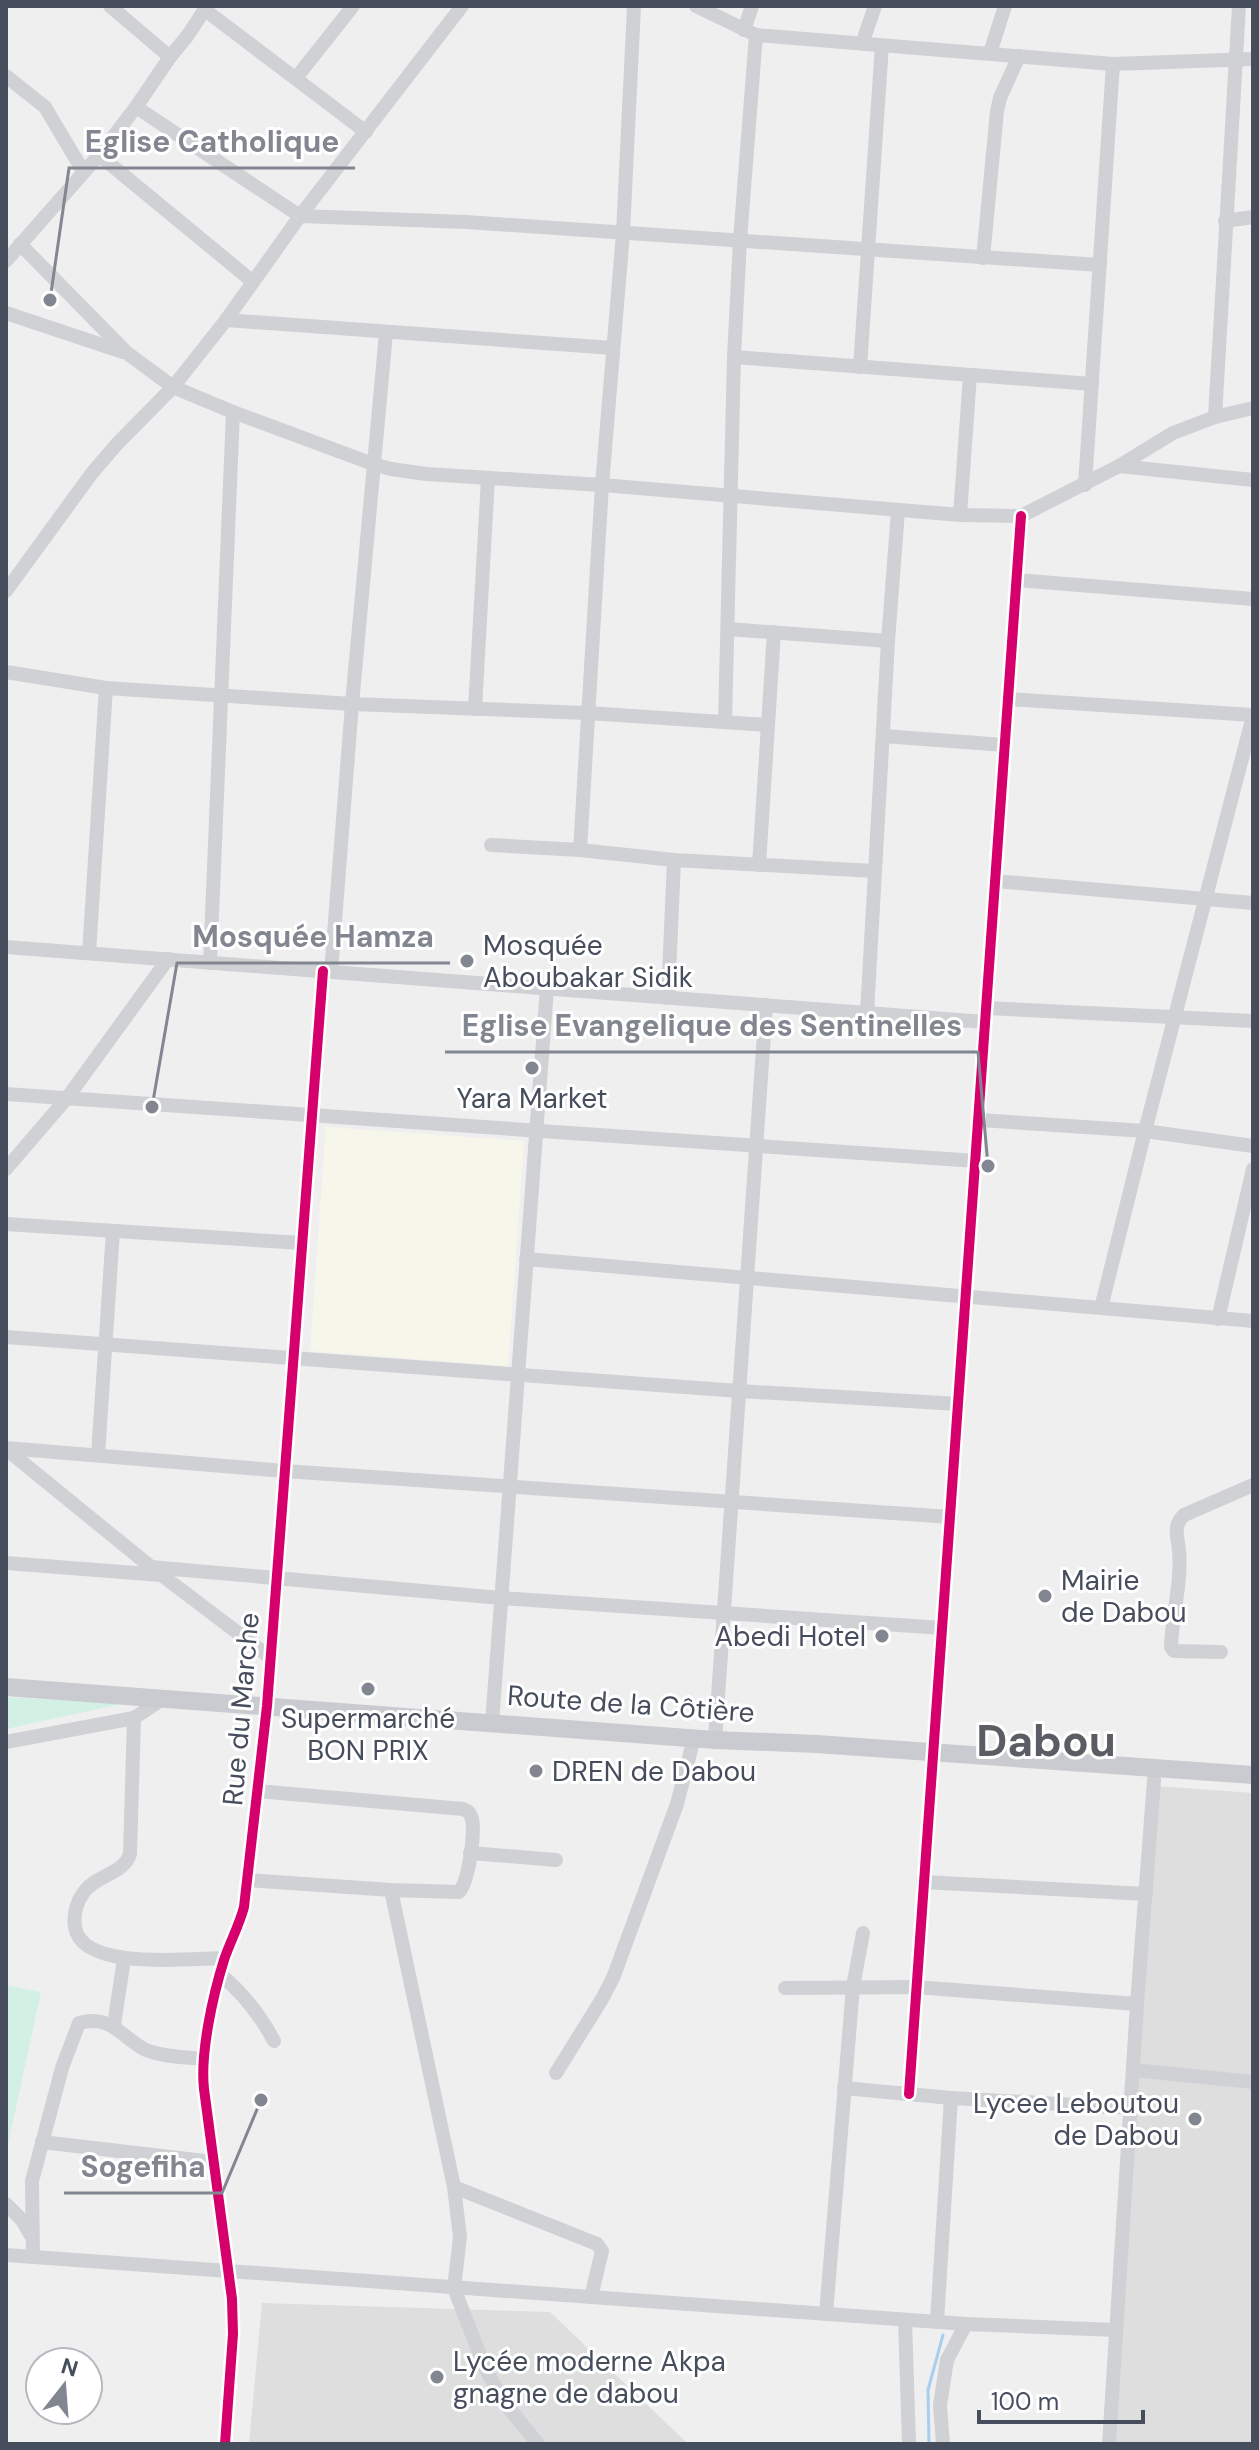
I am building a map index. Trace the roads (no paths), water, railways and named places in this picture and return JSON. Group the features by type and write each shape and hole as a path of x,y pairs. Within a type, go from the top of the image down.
{"main road":[{"name":"Route de la Côtière","path":"6,1687 715,1740 1253,1775"}],"street":[{"path":"110,6 170,57"},
{"path":"296,78 353,6"},
{"path":"6,591 92,473 173,387 226,320 300,216 462,6"},
{"path":"580,850 602,485 623,233 634,6"},
{"path":"696,6 750,32 862,44 1113,64 1253,59"},
{"path":"725,722 734,357 752,6"},
{"path":"862,44 875,6"},
{"path":"990,53 1005,6"},
{"path":"1215,417 1239,6"},
{"path":"6,261 99,155 206,8 366,132"},
{"path":"860,367 882,45"},
{"path":"983,258 997,111 1005,84 1019,56"},
{"path":"1085,485 1113,64"},
{"path":"6,76 45,107 83,171"},
{"path":"136,107 300,216 466,222 1100,265"},
{"path":"99,155 252,281"},
{"path":"1225,221 1253,217"},
{"path":"20,244 127,353 173,387 373,464 426,474 602,485 898,511 1021,516 1085,485 1173,433 1215,417 1253,408"},
{"path":"6,313 127,353"},
{"path":"226,320 613,348"},
{"name":"Rue du Marche","path":"225,2444 233,2334 229,2272 202,2073 203,2059 225,1958 239,1926 248,1880 267,1706 312,1115 386,333"},
{"path":"734,357 1092,384"},
{"path":"960,515 970,375"},
{"path":"210,963 233,412"},
{"path":"1119,466 1253,480"},
{"path":"475,709 488,478"},
{"path":"867,1013 898,511"},
{"path":"909,2094 1021,516"},
{"path":"1016,580 1253,599"},
{"path":"728,629 888,641"},
{"path":"759,865 774,632"},
{"path":"6,672 106,688 767,725"},
{"path":"89,953 106,688"},
{"path":"1008,699 1253,716 1101,1308"},
{"path":"883,736 1005,745"},
{"path":"491,845 674,860 874,871"},
{"path":"668,998 674,860"},
{"path":"995,881 1253,903"},
{"path":"6,947 867,1013 1253,1021"},
{"path":"6,1169 67,1098 168,959"},
{"path":"492,1723 547,988"},
{"path":"715,1740 766,1005"},
{"path":"6,1094 976,1161"},
{"path":"979,1120 1145,1131 1253,1146"},
{"path":"1218,1319 1253,1169"},
{"path":"6,1224 302,1243"},
{"path":"98,1455 113,1231"},
{"path":"526,1259 1253,1321"},
{"path":"6,1337 739,1391 959,1404"},
{"path":"6,1449 951,1517"},
{"path":"6,1449 156,1571 271,1658"},
{"path":"1221,1652 1174,1651 1171,1647 1179,1586 1179,1549 1175,1529 1177,1521 1184,1515 1253,1485"},
{"path":"6,1563 277,1578 501,1598 943,1628"},
{"path":"6,1742 134,1718 165,1698"},
{"path":"134,1718 130,1854 122,1867 90,1884 75,1907 76,1933 83,1943 114,1958 225,1958"},
{"path":"556,2073 613,1978 677,1804 694,1738"},
{"path":"1109,2444 1155,1767"},
{"path":"248,1880 459,1892 464,1886 470,1853 472,1820 470,1813 463,1809 257,1791"},
{"path":"470,1853 556,1860"},
{"path":"923,1882 1146,1894"},
{"path":"391,1890 454,2187 460,2237 454,2288 485,2368 503,2401 538,2444"},
{"path":"826,2314 853,1987 863,1933"},
{"path":"114,2025 124,1959"},
{"path":"221,1975 241,1992 274,2041"},
{"path":"785,1988 915,1987 1137,2004"},
{"path":"33,2257 31,2193 42,2142 79,2023 114,2025 144,2049 159,2054 203,2059"},
{"path":"1133,2070 1253,2082"},
{"path":"844,2088 951,2098 1131,2108"},
{"path":"937,2321 951,2098"},
{"path":"42,2142 213,2162"},
{"path":"454,2187 597,2244 602,2251 591,2297"},
{"path":"6,2204 22,2220 34,2241"},
{"path":"6,2255 905,2320 1116,2330"},
{"path":"905,2320 909,2444"},
{"path":"943,2444 940,2405 947,2360 966,2324"}],"waterway":[{"path":"929,2444 928,2390 943,2335"}],"place":[{"name":"Eglise Catholique","path":"50,300"},
{"name":"Mosquée Aboubakar Sidik","path":"467,961"},
{"name":"Yara Market","path":"532,1068"},
{"name":"Mosquée Hamza","path":"152,1107"},
{"name":"Eglise Evangelique des Sentinelles","path":"988,1166"},
{"name":"Mairie de Dabou","path":"1045,1596"},
{"name":"Abedi Hotel","path":"882,1636"},
{"name":"Supermarché BON PRIX","path":"368,1689"},
{"name":"DREN de Dabou","path":"536,1771"},
{"name":"Sogefiha","path":"261,2100"},
{"name":"Lycee Leboutou de Dabou","path":"1195,2119"},
{"name":"Lycée moderne Akpa gnagne de dabou","path":"437,2377"}],"district":[{"name":"Dabou","path":"1046,1741"}]}
